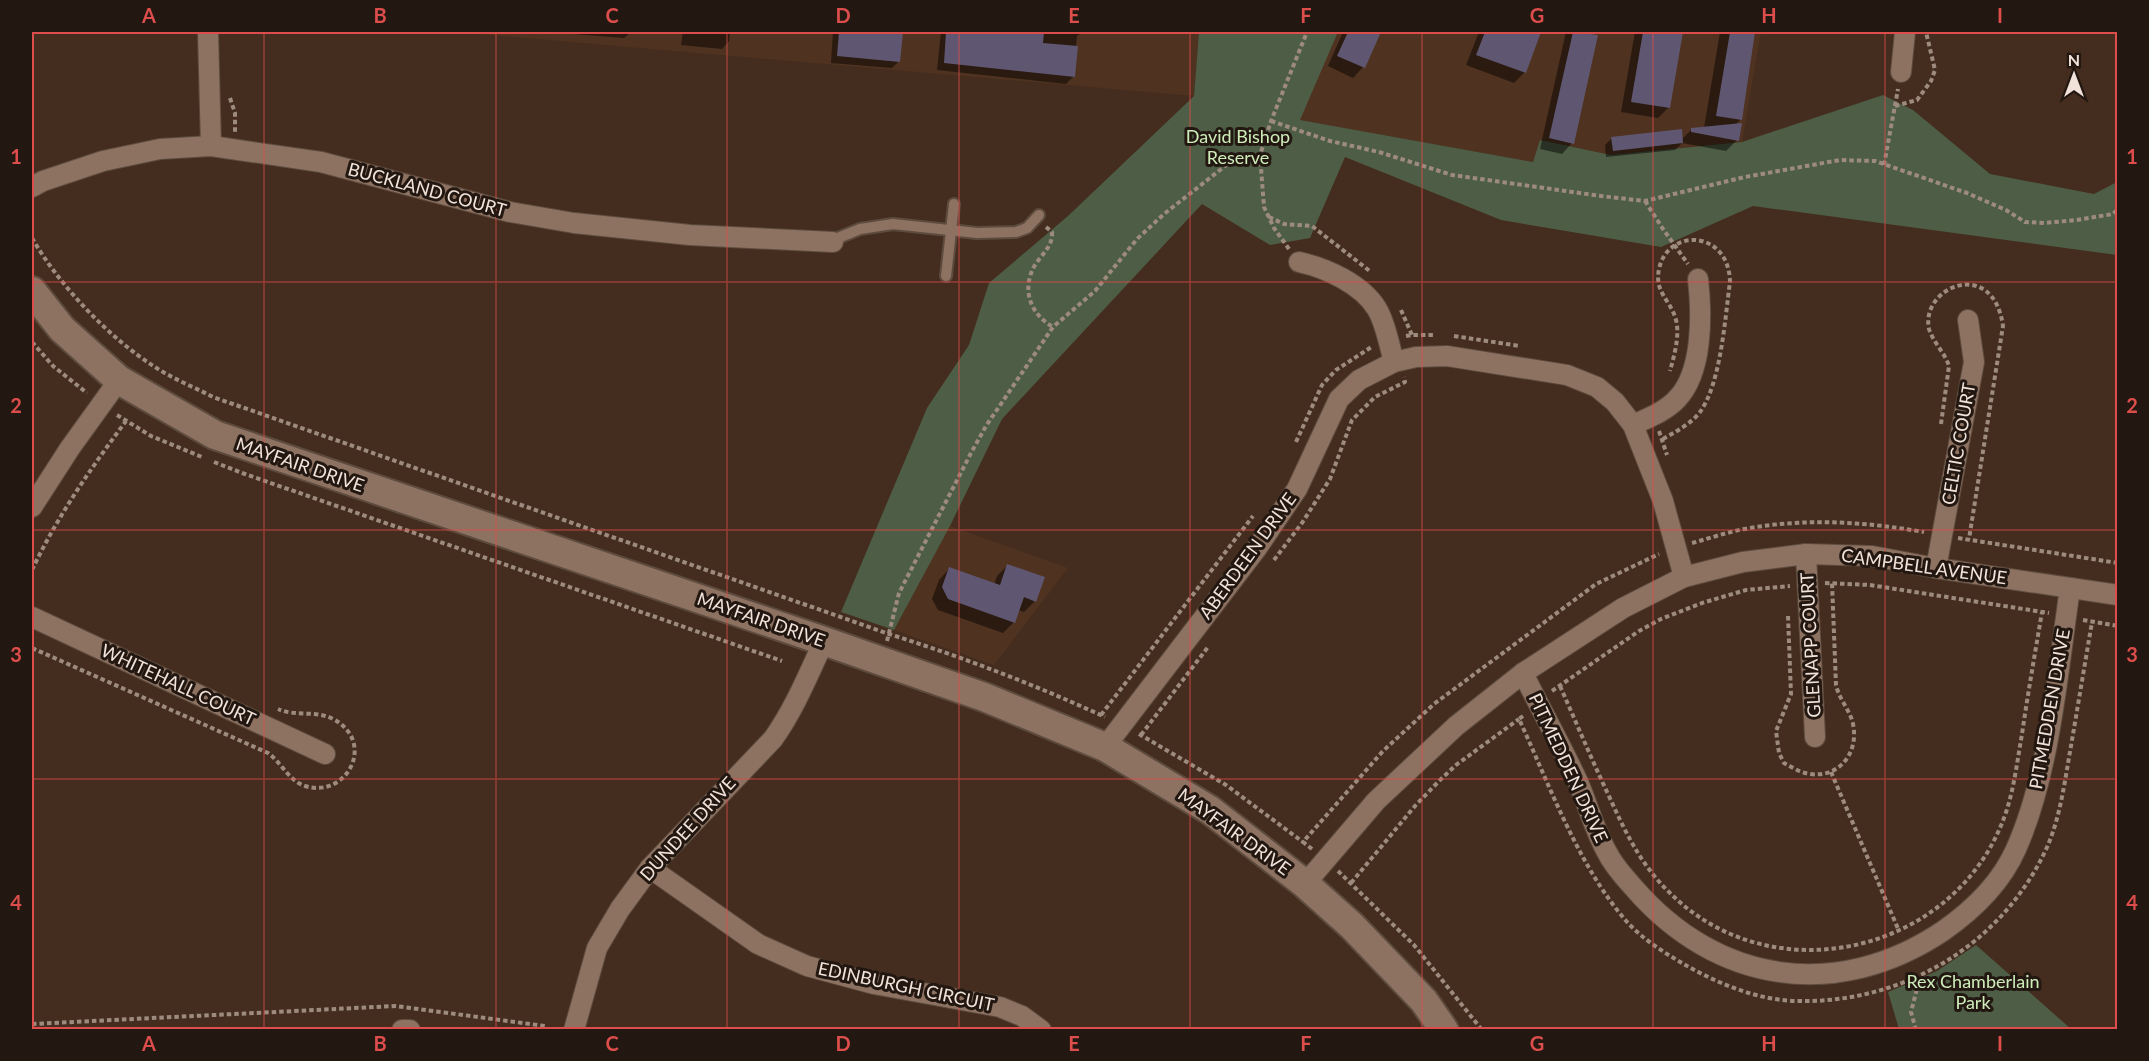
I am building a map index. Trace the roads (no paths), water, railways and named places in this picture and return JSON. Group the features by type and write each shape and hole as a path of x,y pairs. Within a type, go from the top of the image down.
{"street":[{"path":"208,32 211,146"},
{"path":"1901,72 1905,32"},
{"name":"BUCKLAND COURT","path":"32,187 103,161 160,149 211,146 321,162 510,212 574,223 690,235 831,242"},
{"path":"1299,262 1317,266 1338,275 1361,292 1376,308 1394,362"},
{"path":"1633,425 1676,401 1686,388 1694,370 1701,319 1698,279"},
{"name":"MAYFAIR DRIVE","path":"32,291 62,329 119,380 215,435 984,697 1105,747 1210,810 1305,884 1352,926 1416,993 1444,1029"},
{"name":"CELTIC COURT","path":"1936,568 1974,362 1968,320"},
{"name":"ABERDEEN DRIVE","path":"1105,747 1257,548 1298,489 1338,399 1359,380 1394,362 1416,357 1447,356 1567,375 1597,387 1615,402 1633,425 1663,501 1684,577"},
{"path":"32,507 70,448 119,380"},
{"name":"CAMPBELL AVENUE","path":"1305,884 1376,801 1456,726 1523,674 1623,608 1684,577 1743,562 1806,554 1872,556 1936,568 2118,595"},
{"name":"GLENAPP COURT","path":"1806,554 1815,737"},
{"name":"PITMEDDEN DRIVE","path":"1523,674 1577,780 1608,854 1659,916 1689,938 1725,958 1744,965 1802,975 1837,972 1868,965 1917,948 1954,923 1986,895 2015,850 2035,796 2047,740 2070,588"},
{"name":"WHITEHALL COURT","path":"32,617 325,754"},
{"name":"DUNDEE DRIVE","path":"574,1029 597,948 620,909 650,868 773,739 789,717 824,641"},
{"name":"EDINBURGH CIRCUIT","path":"650,868 758,944 807,966 874,984 1000,1007 1022,1016 1041,1029"},
{"path":"402,1029 410,1029"}],"lane":[{"path":"946,276 954,204"},
{"name":"BUCKLAND COURT","path":"831,242 860,229 893,224 977,233 1012,232 1024,230 1038,215"}],"park label":[{"name":"David Bishop Reserve","path":"1238,147"},
{"name":"Rex Chamberlain Park","path":"1973,992"}]}
